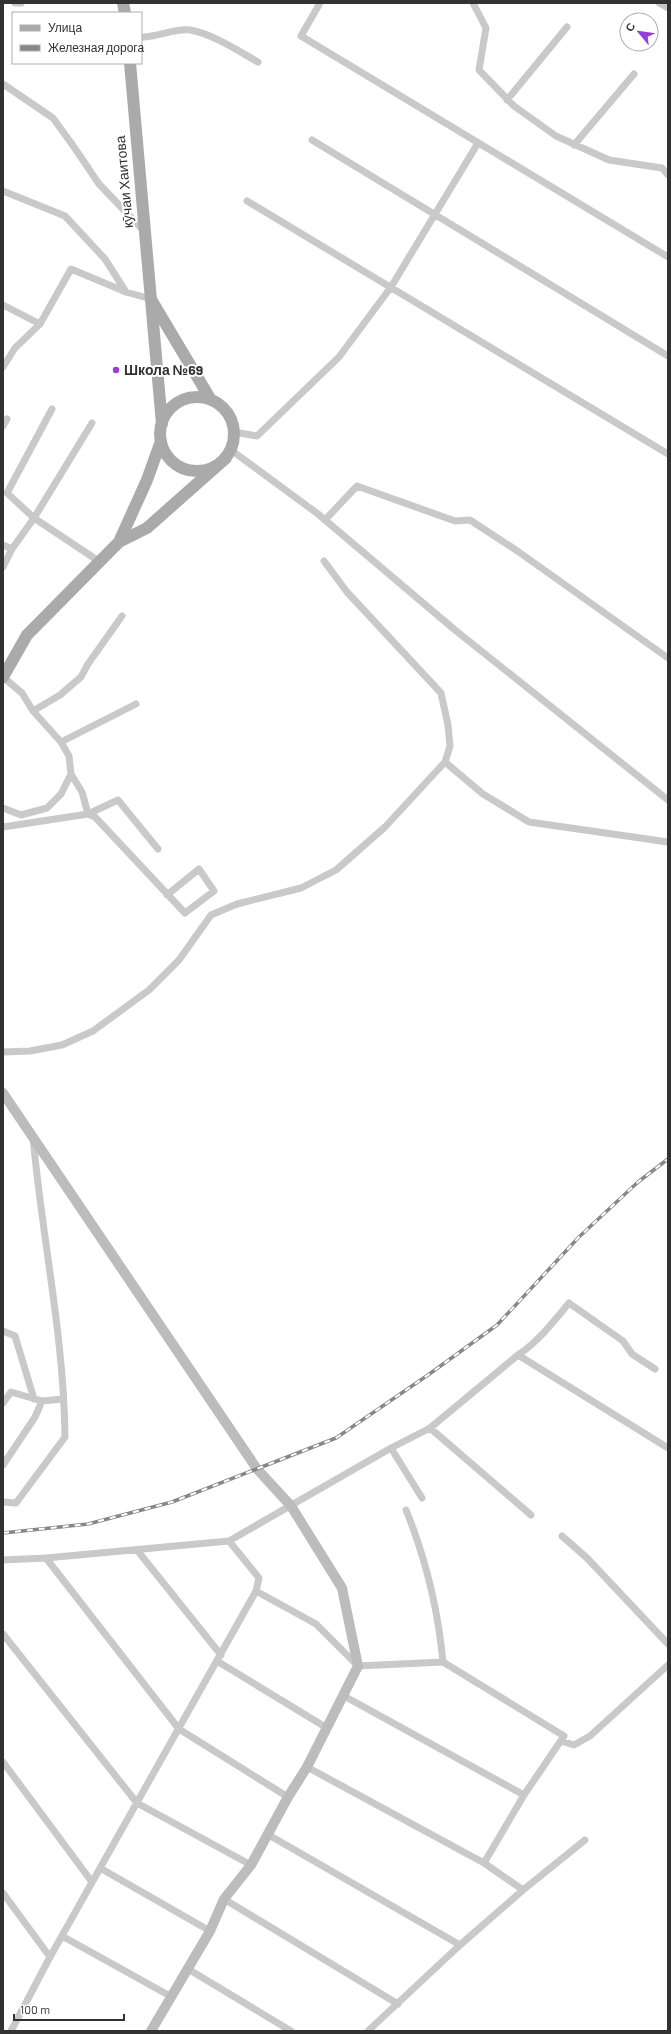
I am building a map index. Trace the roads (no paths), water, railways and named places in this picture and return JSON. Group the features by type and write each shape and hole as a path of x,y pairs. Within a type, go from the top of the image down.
{"main road":[{"name":"кӯчаи Хаитова","path":"130,64 162,424 161,441"},
{"path":"151,298 211,400 227,413 232,422 234,432 228,454 217,466 206,471 188,470 172,462 165,452 161,441"},
{"path":"162,424 167,413 181,402 199,397 211,400"},
{"path":"3,677 27,635 119,542 147,480 161,441"},
{"path":"119,542 147,528 228,454"}],"street":[{"path":"15,3 21,3"},
{"path":"320,3 301,36 668,257"},
{"path":"473,3 486,28 479,70 507,100 556,136 574,145 609,160 665,167 668,175"},
{"path":"659,3 668,8"},
{"path":"507,100 566,26"},
{"path":"142,37 165,32 190,30 225,43 258,62"},
{"path":"574,145 634,74"},
{"path":"3,84 53,118 99,184 144,231"},
{"path":"312,140 668,356"},
{"path":"234,432 257,436 339,357 391,287 478,143"},
{"path":"3,191 65,216 105,260 126,292"},
{"path":"248,201 668,454"},
{"path":"3,367 15,348 40,324 71,269 126,292 151,298"},
{"path":"3,305 40,324"},
{"path":"52,409 5,492 34,518 100,562"},
{"path":"3,567 12,549 34,518 92,423"},
{"path":"228,454 324,520 455,630 668,800"},
{"path":"324,520 357,486 455,521 470,520 516,550 668,658"},
{"path":"3,545 12,549"},
{"path":"3,1052 30,1051 62,1045 93,1031 149,990 179,960 211,915 237,904 301,888 336,870 385,827 445,762 450,746 448,725 441,693 347,592 324,561"},
{"path":"33,711 60,695 81,677 88,664 122,616"},
{"path":"3,677 22,693 33,711 61,742 69,756 71,774 82,792 88,814"},
{"path":"61,742 136,704"},
{"path":"445,762 483,794 529,822 668,842"},
{"path":"3,826 21,815 47,808 61,794 71,774"},
{"path":"3,826 88,814 118,800 158,849"},
{"path":"3,808 21,815"},
{"path":"88,814 95,817 184,913 214,891 199,869 168,894"},
{"path":"3,1093 257,1469 291,1506 342,1588 358,1666 307,1767 288,1797 251,1865 224,1899 210,1931 170,1996 151,2031"},
{"path":"3,1502 16,1503 65,1437 60,1343 38,1190 33,1137"},
{"path":"3,1560 46,1558 230,1541 391,1448 430,1428 518,1355 529,1348 569,1303 623,1341 632,1354 655,1369"},
{"path":"3,1332 15,1336 34,1399"},
{"path":"518,1355 668,1448"},
{"path":"3,1403 11,1392 42,1401 63,1399"},
{"path":"3,1465 35,1417 42,1401"},
{"path":"430,1428 531,1516"},
{"path":"391,1448 422,1498"},
{"path":"406,1510 419,1541 438,1616 443,1662"},
{"path":"562,1536 588,1558 668,1644"},
{"path":"11,2031 50,1957 256,1591 259,1578 230,1541"},
{"path":"137,1550 219,1658 327,1728"},
{"path":"46,1558 179,1729 288,1797"},
{"path":"256,1591 316,1624 358,1666 443,1662 564,1736 524,1795 484,1863"},
{"path":"3,1634 137,1803 251,1865"},
{"path":"561,1741 574,1745 590,1736 668,1665"},
{"path":"344,1696 524,1795"},
{"path":"3,1762 92,1882"},
{"path":"307,1767 484,1863 523,1890"},
{"path":"267,1834 460,1945"},
{"path":"368,2031 460,1945 523,1890 585,1840"},
{"path":"100,1868 210,1931"},
{"path":"3,1893 50,1957"},
{"path":"224,1899 398,2004"},
{"path":"62,1936 170,1996"},
{"path":"188,1969 291,2031"}],"railway":[{"path":"3,1533 88,1524 172,1502 336,1438 428,1375 497,1325 579,1237 638,1182 668,1159"}],"place":[{"name":"Школа №69","path":"116,370"}]}
